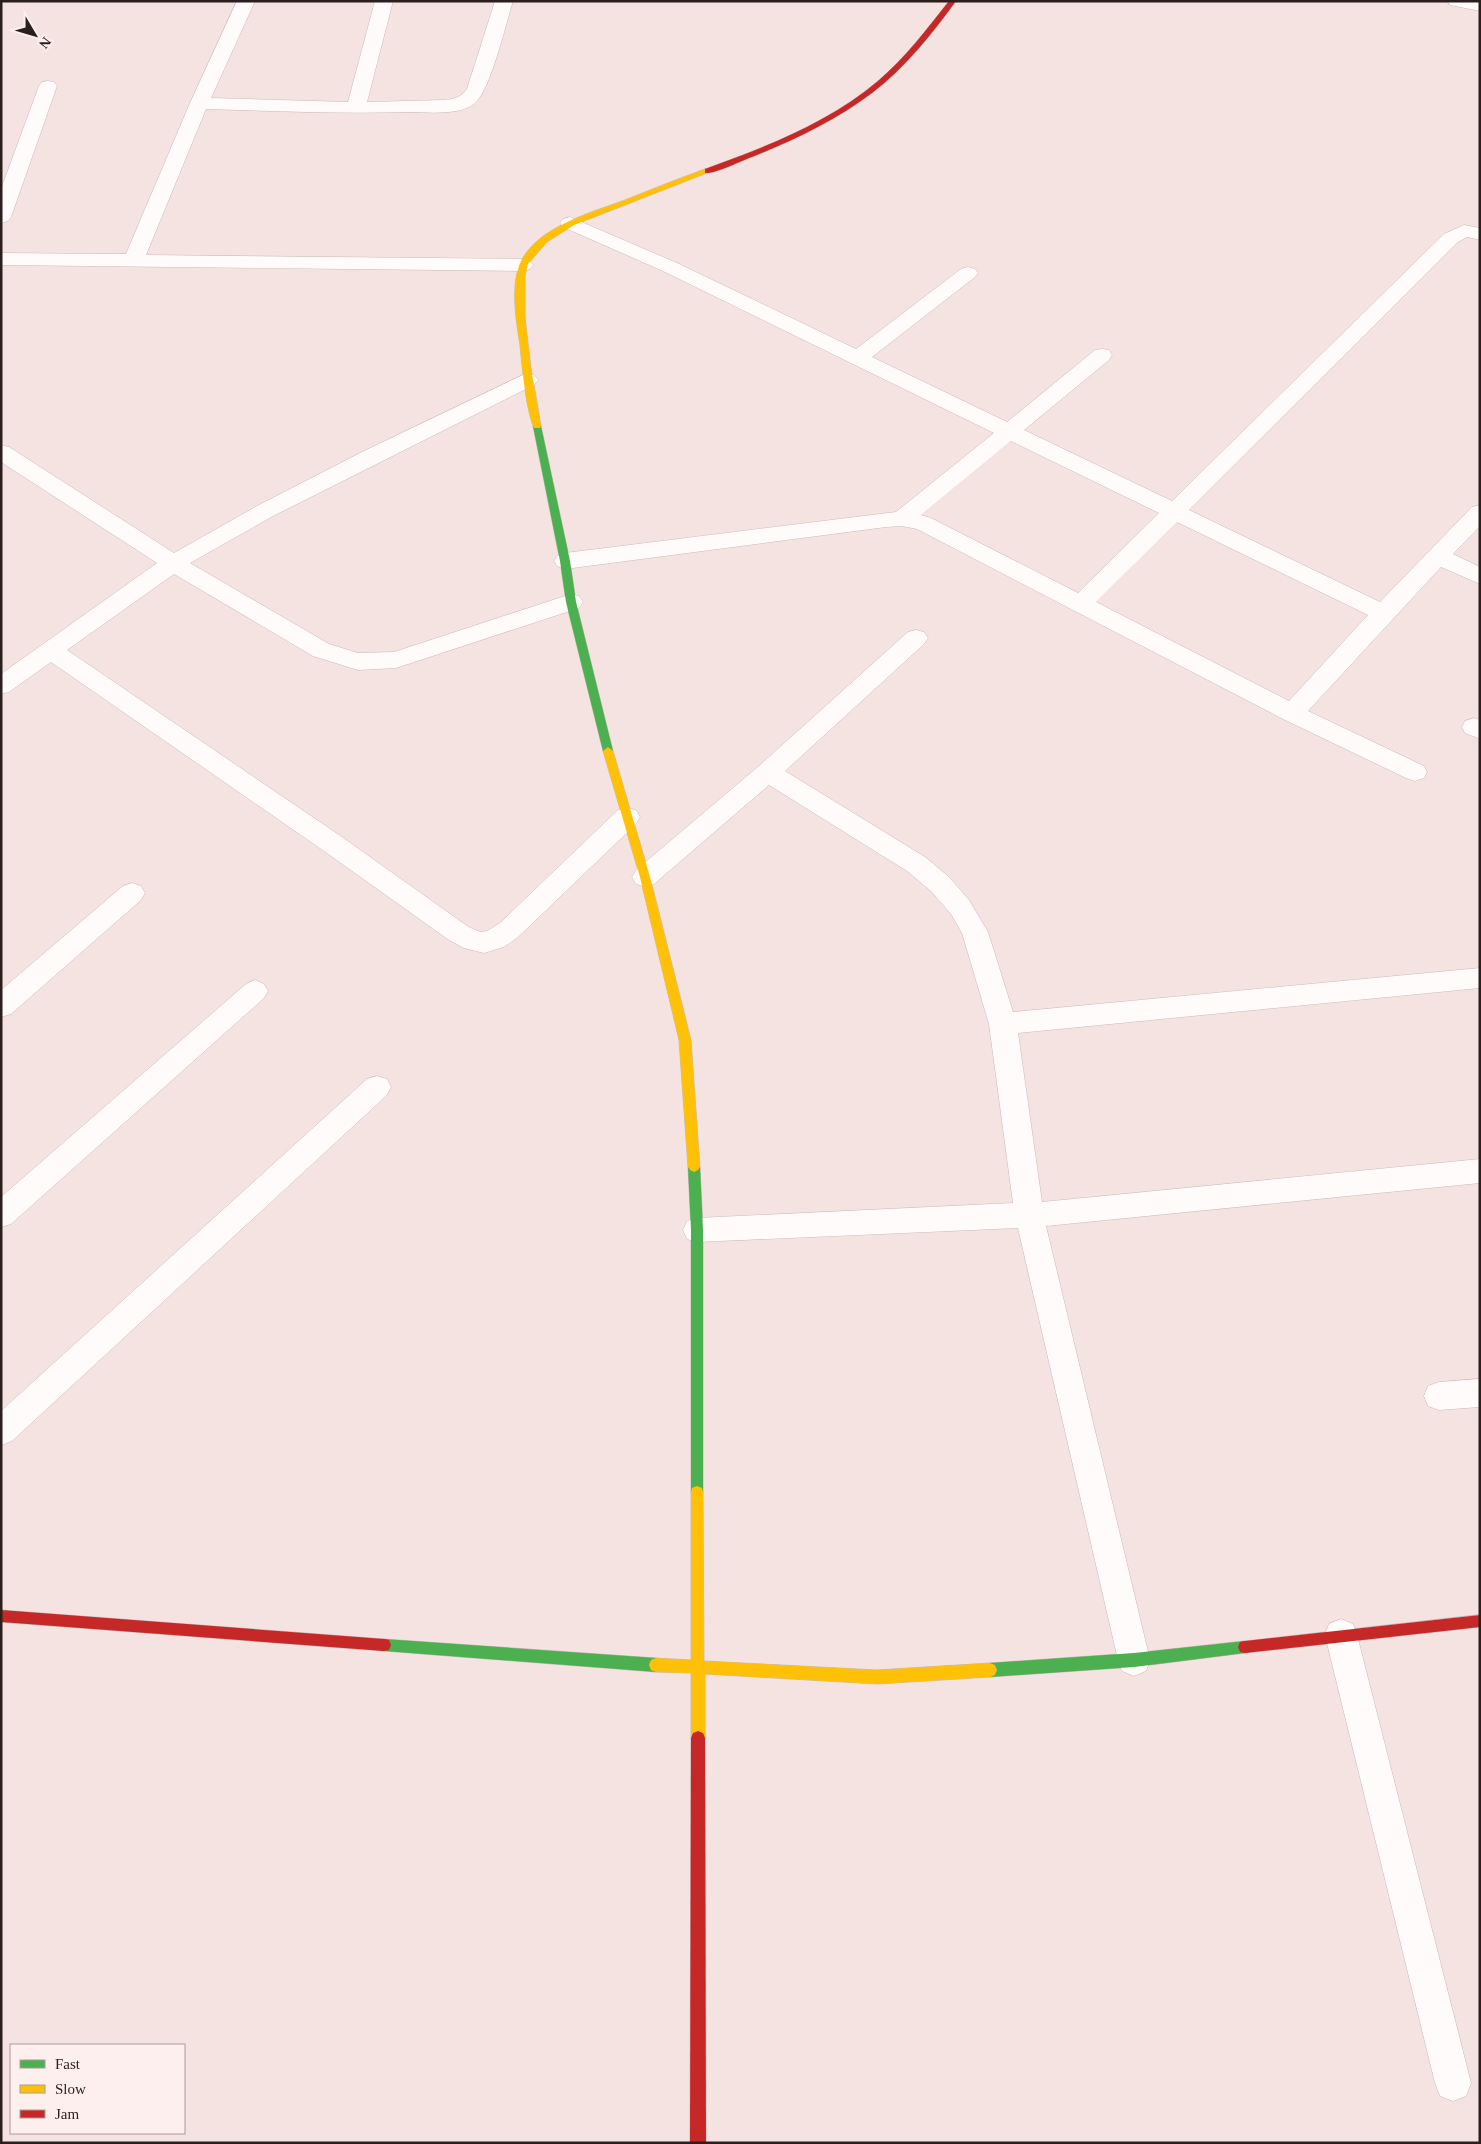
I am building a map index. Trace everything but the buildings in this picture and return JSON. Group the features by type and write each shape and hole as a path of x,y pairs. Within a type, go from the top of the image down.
{"street":[{"path":"134,259 200,103 246,1"},
{"path":"356,108 384,1"},
{"path":"200,103 356,108 460,104 469,99 476,90 504,1"},
{"path":"698,2143 697,1230 691,1104 685,1040 645,877 617,786 571,602 565,561 527,380 521,301 522,265 540,243 570,223 773,145 836,114 857,100 895,69 916,48 953,1"},
{"path":"1456,1 1480,6"},
{"path":"1,217 48,86"},
{"path":"570,223 670,267 1383,613"},
{"path":"1080,605 1451,238 1464,231 1480,234"},
{"path":"1,259 134,259 522,265"},
{"path":"858,358 968,273"},
{"path":"902,519 1102,355"},
{"path":"1,686 173,563 361,461 527,380"},
{"path":"1,452 173,563 321,650 344,660 369,663 396,660 571,602"},
{"path":"1292,713 1383,613 1480,512"},
{"path":"565,561 902,519 923,523 1292,713 1414,772"},
{"path":"1438,556 1480,576"},
{"path":"645,877 768,772 916,638"},
{"path":"51,652 333,844 458,934 480,944 492,942 509,930 627,817"},
{"path":"768,772 916,864 940,884 960,907 975,932 1003,1024 1029,1215 1134,1660"},
{"path":"1,1006 132,893"},
{"path":"1003,1024 1480,978"},
{"path":"1,1215 255,991"},
{"path":"1,1431 377,1087"},
{"path":"697,1230 1029,1215 1480,1171"},
{"path":"1439,1396 1480,1393"},
{"path":"1,1616 697,1668 877,1677 1134,1660 1341,1635 1480,1622"},
{"path":"1341,1635 1453,2083"}],"traffic: fast":[{"path":"537,426 565,561 571,602 608,751"},
{"path":"694,1167 697,1230 697,1492"},
{"path":"384,1645 656,1665"},
{"path":"990,1670 1134,1660 1245,1647"}],"traffic: slow":[{"path":"537,426 523,342 520,295 524,264 533,251 557,231 586,217 708,171"},
{"path":"608,751 645,877 685,1040 694,1167"},
{"path":"697,1492 698,1738"},
{"path":"656,1665 877,1677 990,1670"}],"traffic: jam":[{"path":"708,171 792,137 852,104 882,81 904,60 953,1"},
{"path":"1,1616 384,1645"},
{"path":"1245,1647 1480,1621"},
{"path":"698,1738 698,2143"}]}
